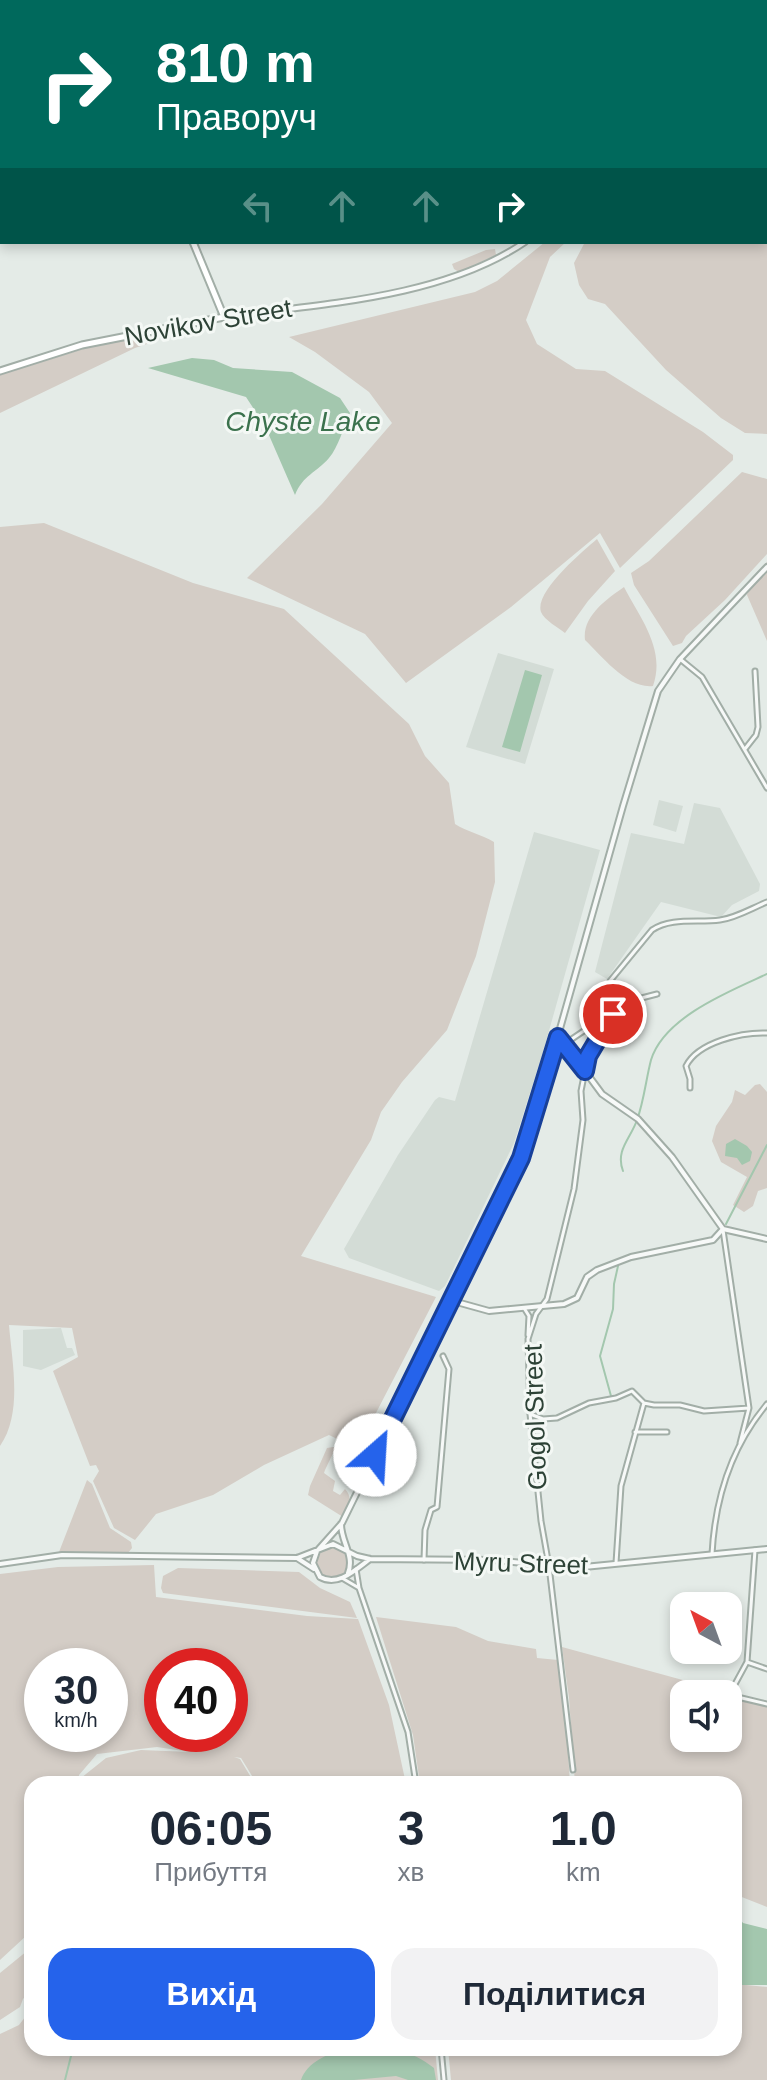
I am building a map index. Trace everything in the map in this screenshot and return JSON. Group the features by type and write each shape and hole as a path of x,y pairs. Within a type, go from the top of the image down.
{"main road":[{"path":"194,244 224,317"},
{"name":"Novikov Street","path":"0,371 82,345 224,317"}],"street":[{"name":"Novikov Street","path":"224,317 455,278 522,244"},
{"path":"314,1569 314,1558 342,1523 521,1158 658,691 680,659 767,567"},
{"path":"680,659 702,677 767,788"},
{"path":"745,749 758,727 755,671"},
{"path":"563,1045 591,1026 604,1010 610,981 647,933 657,926 722,920 767,902"},
{"name":"Gogol Street","path":"573,1770 531,1427 528,1339 540,1307 547,1299 574,1189 583,1120 581,1091 588,1056 613,1014 630,1001 657,994"},
{"path":"690,1088 687,1063 699,1050 737,1037 767,1033"},
{"path":"558,1037 602,1094 638,1119 672,1157 723,1229 749,1408 714,1520 712,1554"},
{"path":"452,1301 489,1311 564,1304 577,1298 587,1277 597,1270 626,1259 713,1240 723,1229"},
{"path":"723,1229 767,1239"},
{"path":"524,1308 529,1316 528,1339"},
{"path":"424,1560 425,1530 431,1510 437,1507 442,1471 449,1369 443,1356"},
{"path":"530,1414 543,1419 557,1418 589,1403 616,1398 632,1391 644,1403 680,1405 704,1411 749,1408"},
{"path":"616,1564 621,1486 644,1403"},
{"path":"740,1443 767,1404"},
{"path":"531,1427 543,1419"},
{"path":"635,1432 667,1432"},
{"path":"342,1523 341,1535 356,1569 359,1588 410,1746 415,1776"},
{"path":"0,1564 62,1555 297,1558 333,1544 347,1551"},
{"name":"Myru Street","path":"347,1551 370,1559 494,1560 574,1568 767,1549"},
{"path":"737,1680 747,1662 755,1550"},
{"path":"297,1558 327,1581 344,1577 370,1559"},
{"path":"344,1577 350,1567 350,1558"},
{"path":"344,1577 359,1588"},
{"path":"747,1662 767,1669"},
{"path":"742,1699 767,1704"},
{"path":"442,2056 444,2080"}],"shaded area":[{"path":"543,244 564,244 550,257 526,320 537,344 576,369 605,371 703,432 733,455 733,460 620,568 600,533 511,607 406,683 365,634 247,578 322,504 392,423 369,392 289,337 475,292 497,281"},
{"path":"584,244 767,244 767,434 745,433 721,418 666,370 605,304 588,299 579,285 574,263"},
{"path":"495,249 496,255 459,272 454,269 452,264"},
{"path":"154,332 156,341 135,348 0,413 0,375 105,342"},
{"path":"742,472 767,479 767,554 682,643 673,646 634,585 631,573 649,561"},
{"path":"44,523 193,583 284,609 409,724 425,756 449,783 455,824 494,842 495,882 476,956 447,1030 402,1082 381,1112 371,1140 301,1256 436,1297 363,1438 379,1446 368,1466 359,1473 335,1465 339,1454 334,1451 325,1470 324,1473 335,1481 333,1491 340,1495 345,1489 349,1496 343,1517 308,1495 327,1448 333,1447 354,1456 358,1449 329,1435 264,1465 213,1495 156,1514 135,1540 114,1528 93,1481 99,1471 96,1465 90,1466 53,1371 78,1357 72,1328 9,1325 14,1403 12,1419 0,1446 0,527"},
{"path":"597,539 615,571 565,633 543,615 541,604 561,572"},
{"path":"767,562 767,641 747,595 750,580"},
{"path":"624,587 654,647 656,672 653,686 643,686 625,677 585,640 587,623 592,616"},
{"path":"498,653 554,669 525,764 466,747"},
{"path":"659,800 683,806 676,832 653,825"},
{"path":"694,803 720,808 760,884 759,891 732,905 721,917 661,902 607,979 595,972 631,833 684,844"},
{"path":"534,832 600,850 514,1143 445,1286 439,1291 349,1258 344,1249 398,1155 435,1100 439,1097 455,1101"},
{"path":"760,1084 767,1092 767,1188 758,1191 753,1206 744,1212 733,1205 747,1177 721,1162 712,1141 716,1126 732,1102 735,1090 745,1095"},
{"path":"61,1328 67,1348 72,1348 75,1355 41,1370 23,1366 23,1330"},
{"path":"87,1480 92,1484 110,1528 131,1542 132,1548 128,1553 59,1552"},
{"path":"333,1546 345,1551 350,1563 345,1575 333,1580 321,1575 316,1563 321,1551"},
{"path":"154,1565 156,1597 307,1616 358,1619 389,1705 404,1776 252,1776 241,1758 234,1757 240,1759 250,1776 84,1776 106,1758 141,1750 248,1752 248,1648 144,1648 144,1749 128,1750 128,1648 24,1648 24,1752 114,1752 97,1754 79,1776 24,1776 24,1938 0,1960 0,1574 58,1567"},
{"path":"178,1568 299,1572 320,1588 350,1602 357,1618 163,1593 163,1576"},
{"path":"376,1617 456,1627 488,1641 536,1649 537,1658 558,1660 570,1776 419,1776 413,1735"},
{"path":"562,1647 683,1680 670,1680 670,1752 742,1752 742,1696 767,1703 767,1907 742,1897 742,1776 574,1776"},
{"path":"24,1953 24,1998 20,2007 0,2020 0,1973"},
{"path":"742,1985 767,1987 767,2080 451,2080 449,2056 742,2056"},
{"path":"24,2018 24,2056 436,2056 438,2080 0,2080 0,2034 19,2025"}],"water":[{"name":"Chyste Lake","path":"192,358 214,360 233,368 292,372 340,398 350,413 338,443 329,458 306,478 295,495 265,426 246,397 148,368"},
{"path":"525,670 542,675 520,752 502,747"},
{"path":"735,1139 752,1152 750,1161 742,1165 737,1158 725,1156 726,1144"},
{"path":"742,1922 767,1929 767,1985 742,1985"},
{"path":"325,2056 415,2056 434,2068 436,2080 408,2080 396,2076 301,2080 313,2064"}],"waterway":[{"path":"623,1171 622,1150 637,1120 651,1060 658,1045 669,1031 700,1007 767,974"},
{"path":"726,1224 767,1145"},
{"path":"611,1396 600,1356 613,1309 618,1266"},
{"path":"65,2080 71,2056"}],"route":[{"path":"375,1455 521,1158 558,1037 585,1071 588,1056 613,1014"}]}
